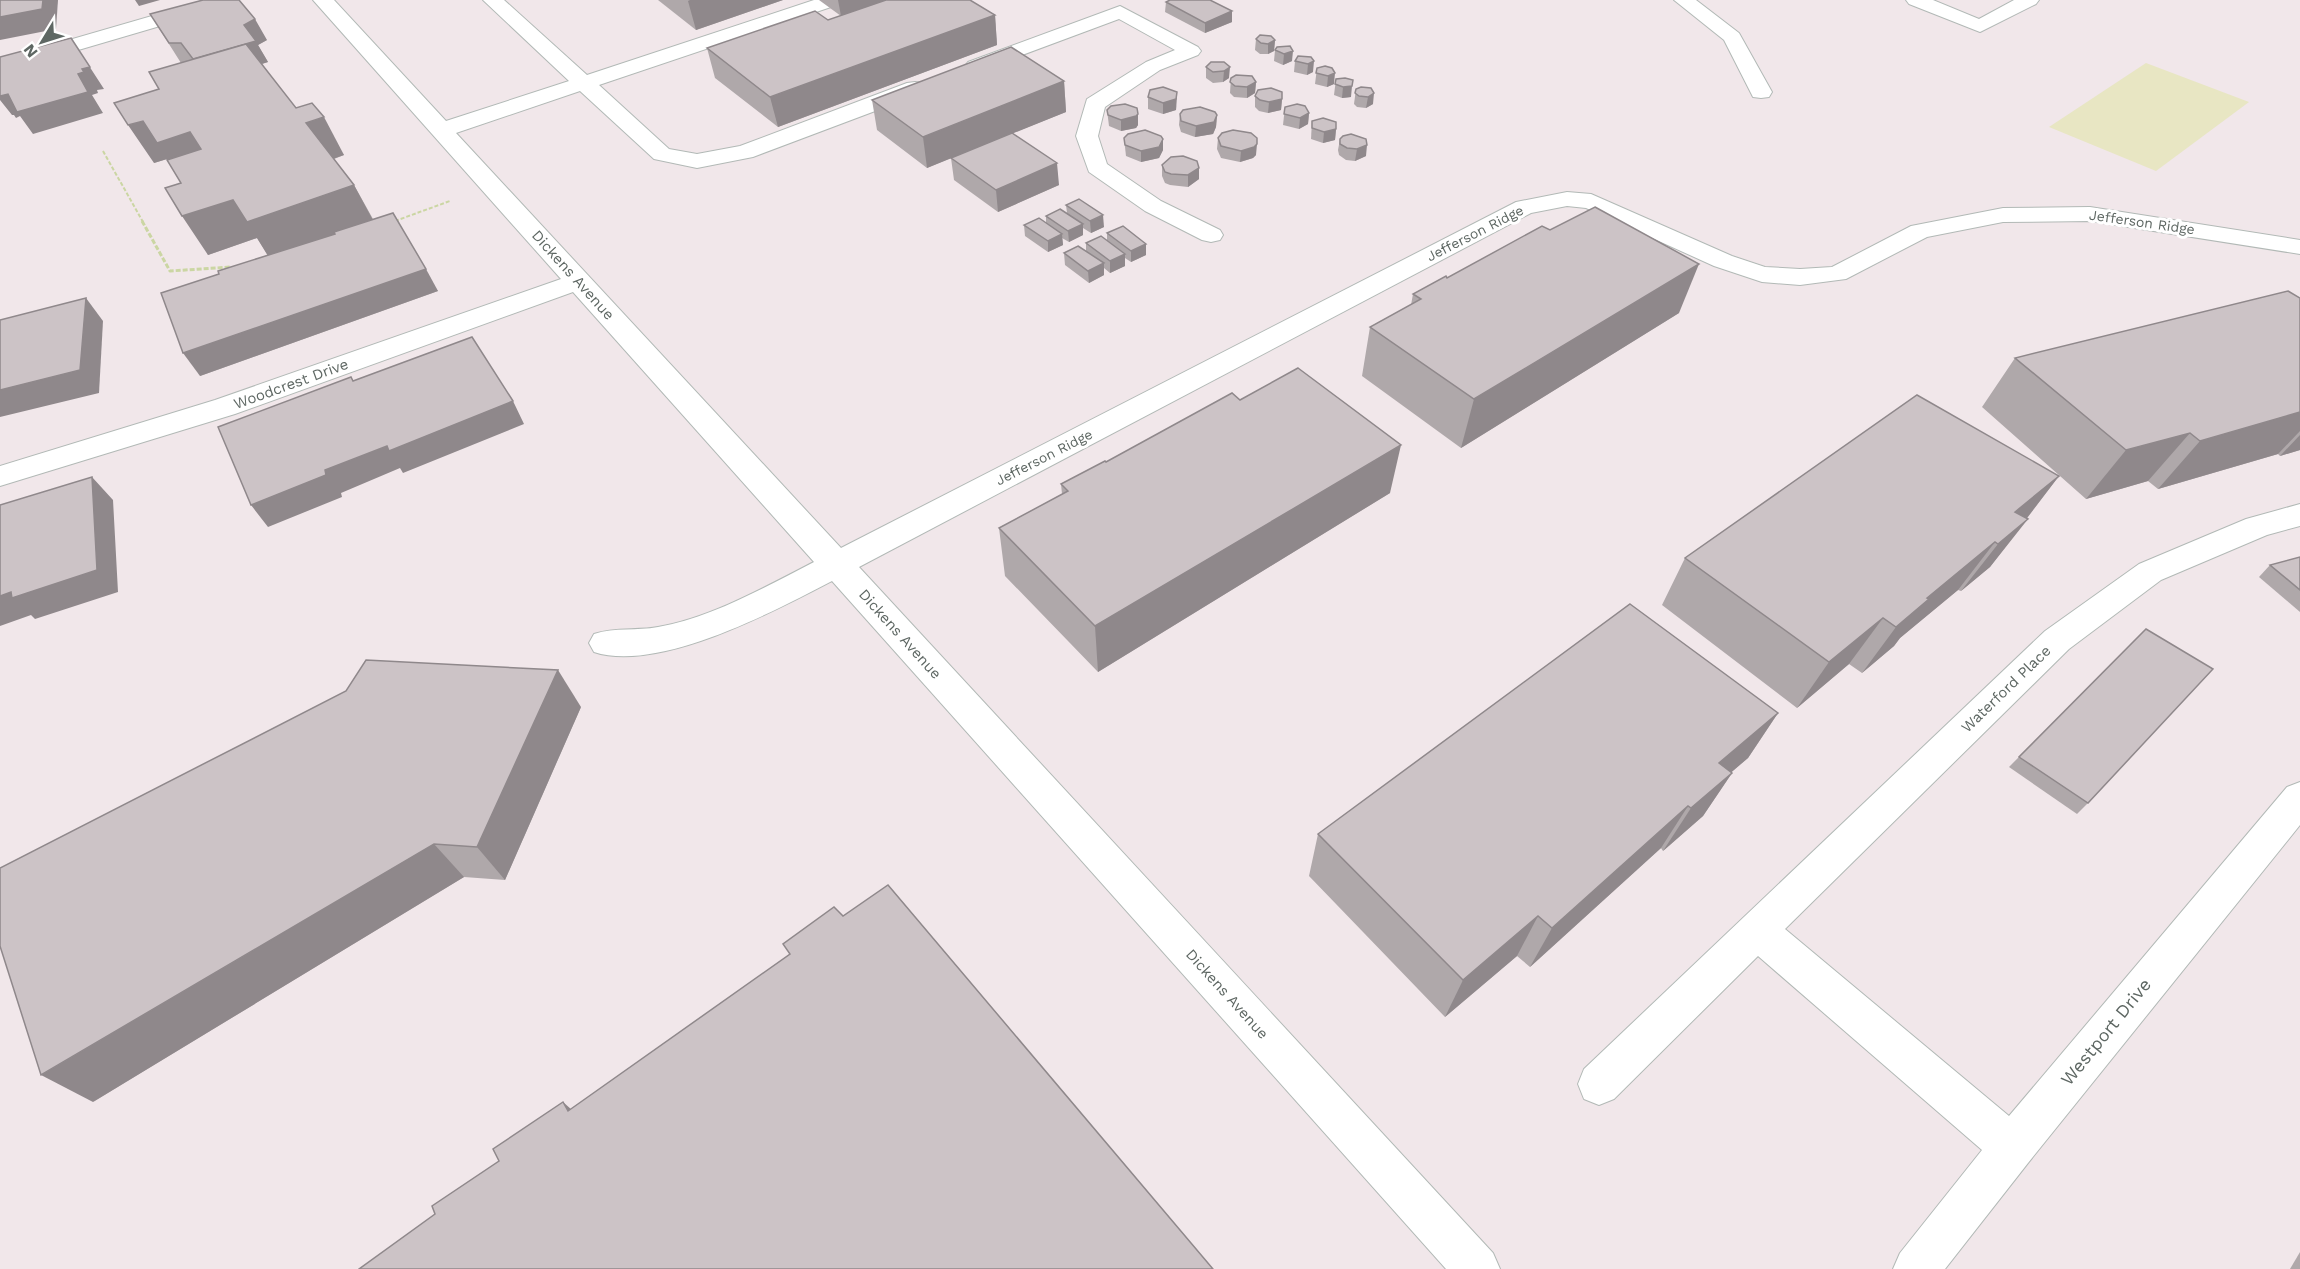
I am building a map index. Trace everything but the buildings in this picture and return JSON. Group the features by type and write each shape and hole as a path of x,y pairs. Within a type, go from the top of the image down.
{"street":[{"path":"0,67 228,0"},
{"name":"Dickens Avenue","path":"323,0 1477,1269"},
{"path":"493,0 662,154 697,161 745,152 933,82"},
{"path":"1684,0 1732,37 1761,92"},
{"path":"1916,0 1980,26 2029,0"},
{"path":"442,130 824,3"},
{"path":"955,74 1123,6 1191,51 1153,66 1095,104 1087,136 1097,167 1153,206 1211,235"},
{"name":"Jefferson Ridge","path":"606,643 658,640 706,626 768,600 1524,207 1567,199 1591,201 1723,261 1762,274 1800,277 1836,274 1920,231 2003,215 2090,214 2300,247"},
{"name":"Woodcrest Drive","path":"0,476 225,408 579,281"},
{"name":"Waterford Place","path":"1599,1084 2057,640 2150,572 2257,527 2300,515"},
{"name":"Westport Drive","path":"1916,1269 2012,1147 2300,798"},
{"path":"1758,931 2012,1147"}],"path":[{"path":"102,151 170,271 240,267"},
{"path":"387,224 493,186"}],"shaded area":[{"path":"2146,63 2249,102 2156,171 2049,127"}]}
